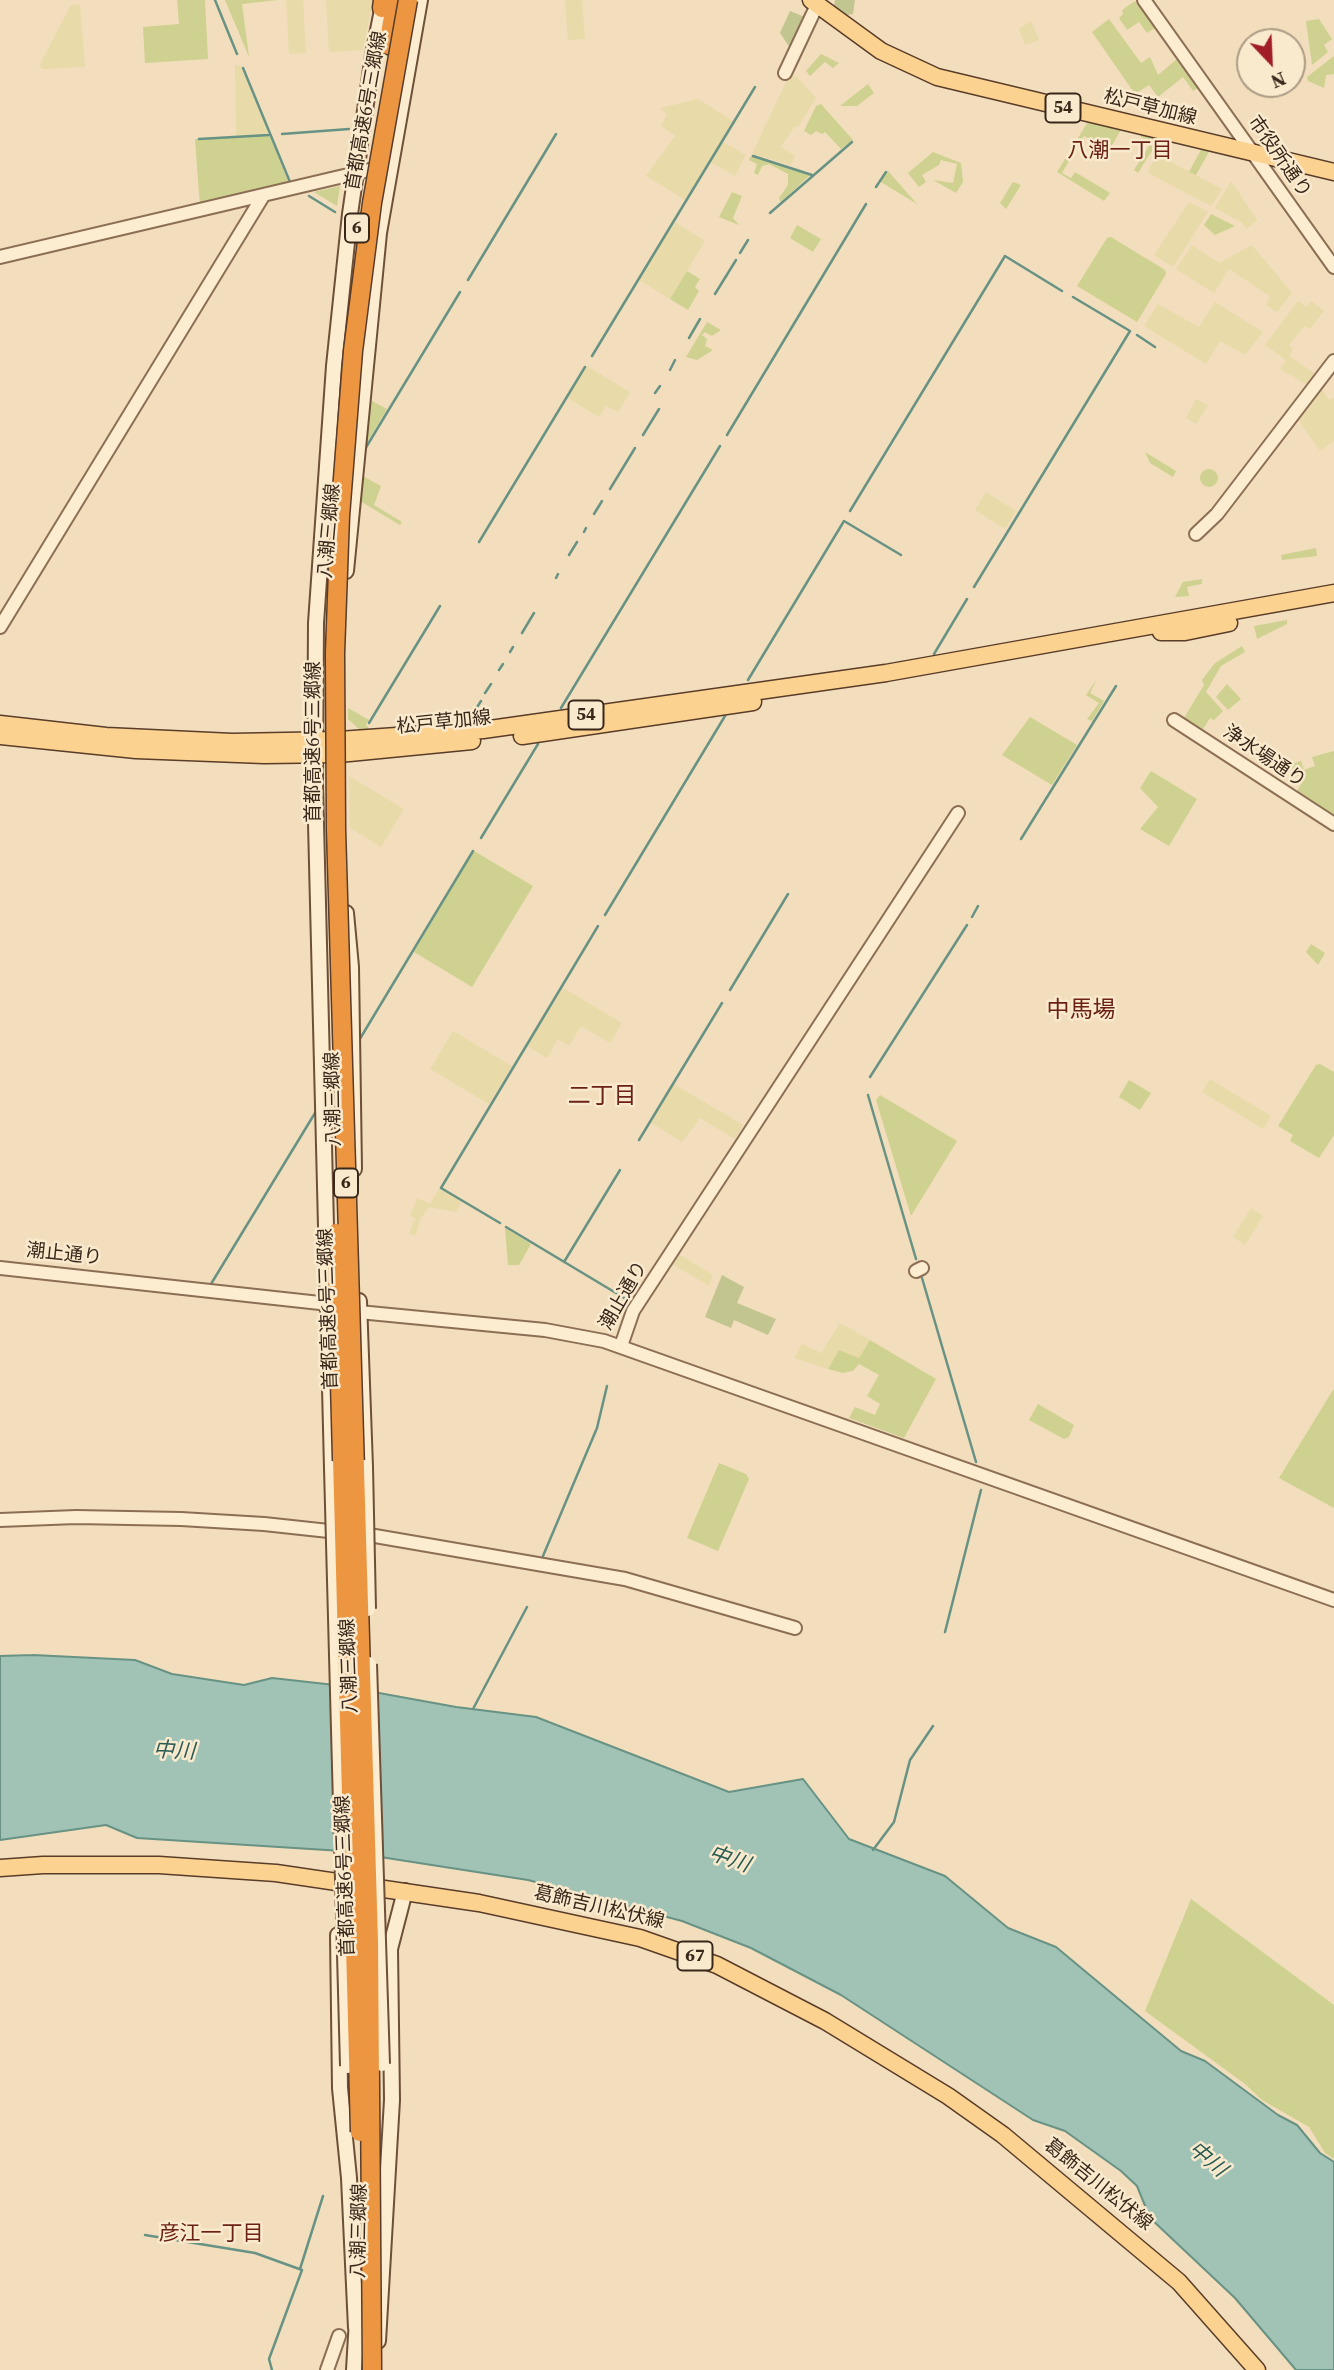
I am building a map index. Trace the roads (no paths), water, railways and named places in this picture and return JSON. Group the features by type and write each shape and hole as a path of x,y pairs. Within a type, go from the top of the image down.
{"highway":[{"name":"首都高速6号三郷線","path":"372,2370 369,1942 336,829 335,653 340,516 353,351 372,202 408,0"},
{"name":"首都高速6号三郷線","path":"362,2370 362,2208 325,855 323,653 329,505 342,353 370,145 385,2"}],"main road":[{"name":"八潮三郷線","path":"354,2370 358,2302 357,2243 348,2066 329,1304 321,1097 318,873 371,310 390,165 419,0"},
{"name":"八潮三郷線","path":"380,2370 378,2341 382,2064 351,967 316,623 334,366 356,175 385,2"},
{"name":"松戸草加線","path":"814,2 881,51 937,77 1334,172"},
{"path":"334,366 350,349 357,329 371,310"},
{"name":"松戸草加線","path":"0,736 147,751 328,747 517,726 886,673 1334,593"},
{"name":"松戸草加線","path":"1106,634 1185,632 1334,603"},
{"name":"松戸草加線","path":"0,724 154,739 328,747"},
{"name":"葛飾吉川松伏線","path":"0,1868 43,1865 250,1870 479,1903 677,1949 717,1965 825,2021 948,2096 1065,2184 1180,2282 1257,2370"},
{"path":"337,1882 338,2000 355,2328"},
{"path":"378,2341 392,2100 390,1949 405,1891"}],"street":[{"name":"市役所通り","path":"1144,0 1334,267"},
{"path":"785,73 814,2"},
{"path":"0,257 390,165"},
{"path":"0,627 263,195"},
{"path":"1196,534 1217,513 1334,361"},
{"name":"浄水場通り","path":"1174,720 1334,824"},
{"name":"潮止通り","path":"0,1268 329,1304 359,1312 545,1330 621,1346 634,1311 958,813"},
{"path":"621,1346 1334,1600"},
{"path":"0,1520 76,1517 181,1519 264,1524 375,1536 625,1579 795,1628"},
{"path":"338,2000 389,2000"},
{"path":"327,2370 339,2336"}],"water":[{"name":"中川","path":"0,1656 135,1660 172,1674 244,1685 272,1678 335,1685 456,1707 536,1717 729,1792 803,1779 849,1839 945,1876 1008,1928 1056,1947 1181,2051 1205,2061 1278,2115 1297,2125 1320,2153 1334,2162 1334,2370 1296,2370 1235,2298 1150,2218 1137,2186 1121,2171 1065,2131 1033,2120 841,1995 751,1948 682,1921 528,1880 342,1851 137,1838 106,1825 0,1840"}],"waterway":[{"path":"215,0 237,54"},
{"path":"243,68 290,182"},
{"path":"592,356 755,87"},
{"path":"282,134 349,129"},
{"path":"468,280 556,134"},
{"path":"199,139 269,135"},
{"path":"770,213 852,142"},
{"path":"753,156 812,175"},
{"path":"876,187 886,172"},
{"path":"309,196 335,212"},
{"path":"727,435 866,204"},
{"path":"740,253 748,240"},
{"path":"850,511 1005,256 1062,291"},
{"path":"715,294 736,260"},
{"path":"365,449 460,292"},
{"path":"974,587 1130,331 1073,297"},
{"path":"689,338 700,319"},
{"path":"1137,335 1155,347"},
{"path":"670,370 675,360"},
{"path":"479,542 585,367"},
{"path":"655,393 660,386"},
{"path":"643,435 659,409"},
{"path":"561,708 720,446"},
{"path":"610,489 635,448"},
{"path":"594,514 602,501"},
{"path":"748,680 844,521 901,555"},
{"path":"584,532 586,528"},
{"path":"569,555 577,542"},
{"path":"556,578 558,574"},
{"path":"934,654 967,599"},
{"path":"369,723 440,606"},
{"path":"522,633 534,613"},
{"path":"510,652 513,647"},
{"path":"499,670 503,664"},
{"path":"485,693 491,684"},
{"path":"1021,839 1116,686"},
{"path":"469,720 481,701"},
{"path":"605,915 725,716"},
{"path":"481,838 538,744"},
{"path":"358,1042 473,851"},
{"path":"730,990 788,894"},
{"path":"972,917 978,906"},
{"path":"870,1077 967,925"},
{"path":"500,1223 441,1188 598,926"},
{"path":"639,1140 722,1003"},
{"path":"868,1095 916,1259"},
{"path":"211,1284 315,1113"},
{"path":"564,1262 620,1170"},
{"path":"506,1227 626,1299"},
{"path":"922,1278 976,1462"},
{"path":"543,1556 597,1428 607,1386"},
{"path":"945,1632 981,1490"},
{"path":"473,1709 527,1607"},
{"path":"873,1850 894,1822 910,1760 933,1726"},
{"path":"300,2269 323,2196"},
{"path":"145,2235 255,2253 302,2270 269,2359 272,2370"}],"district":[{"name":"八潮一丁目","path":"1120,152"},
{"name":"中馬場","path":"1081,1011"},
{"name":"二丁目","path":"602,1097"},
{"name":"彦江一丁目","path":"211,2235"}]}
